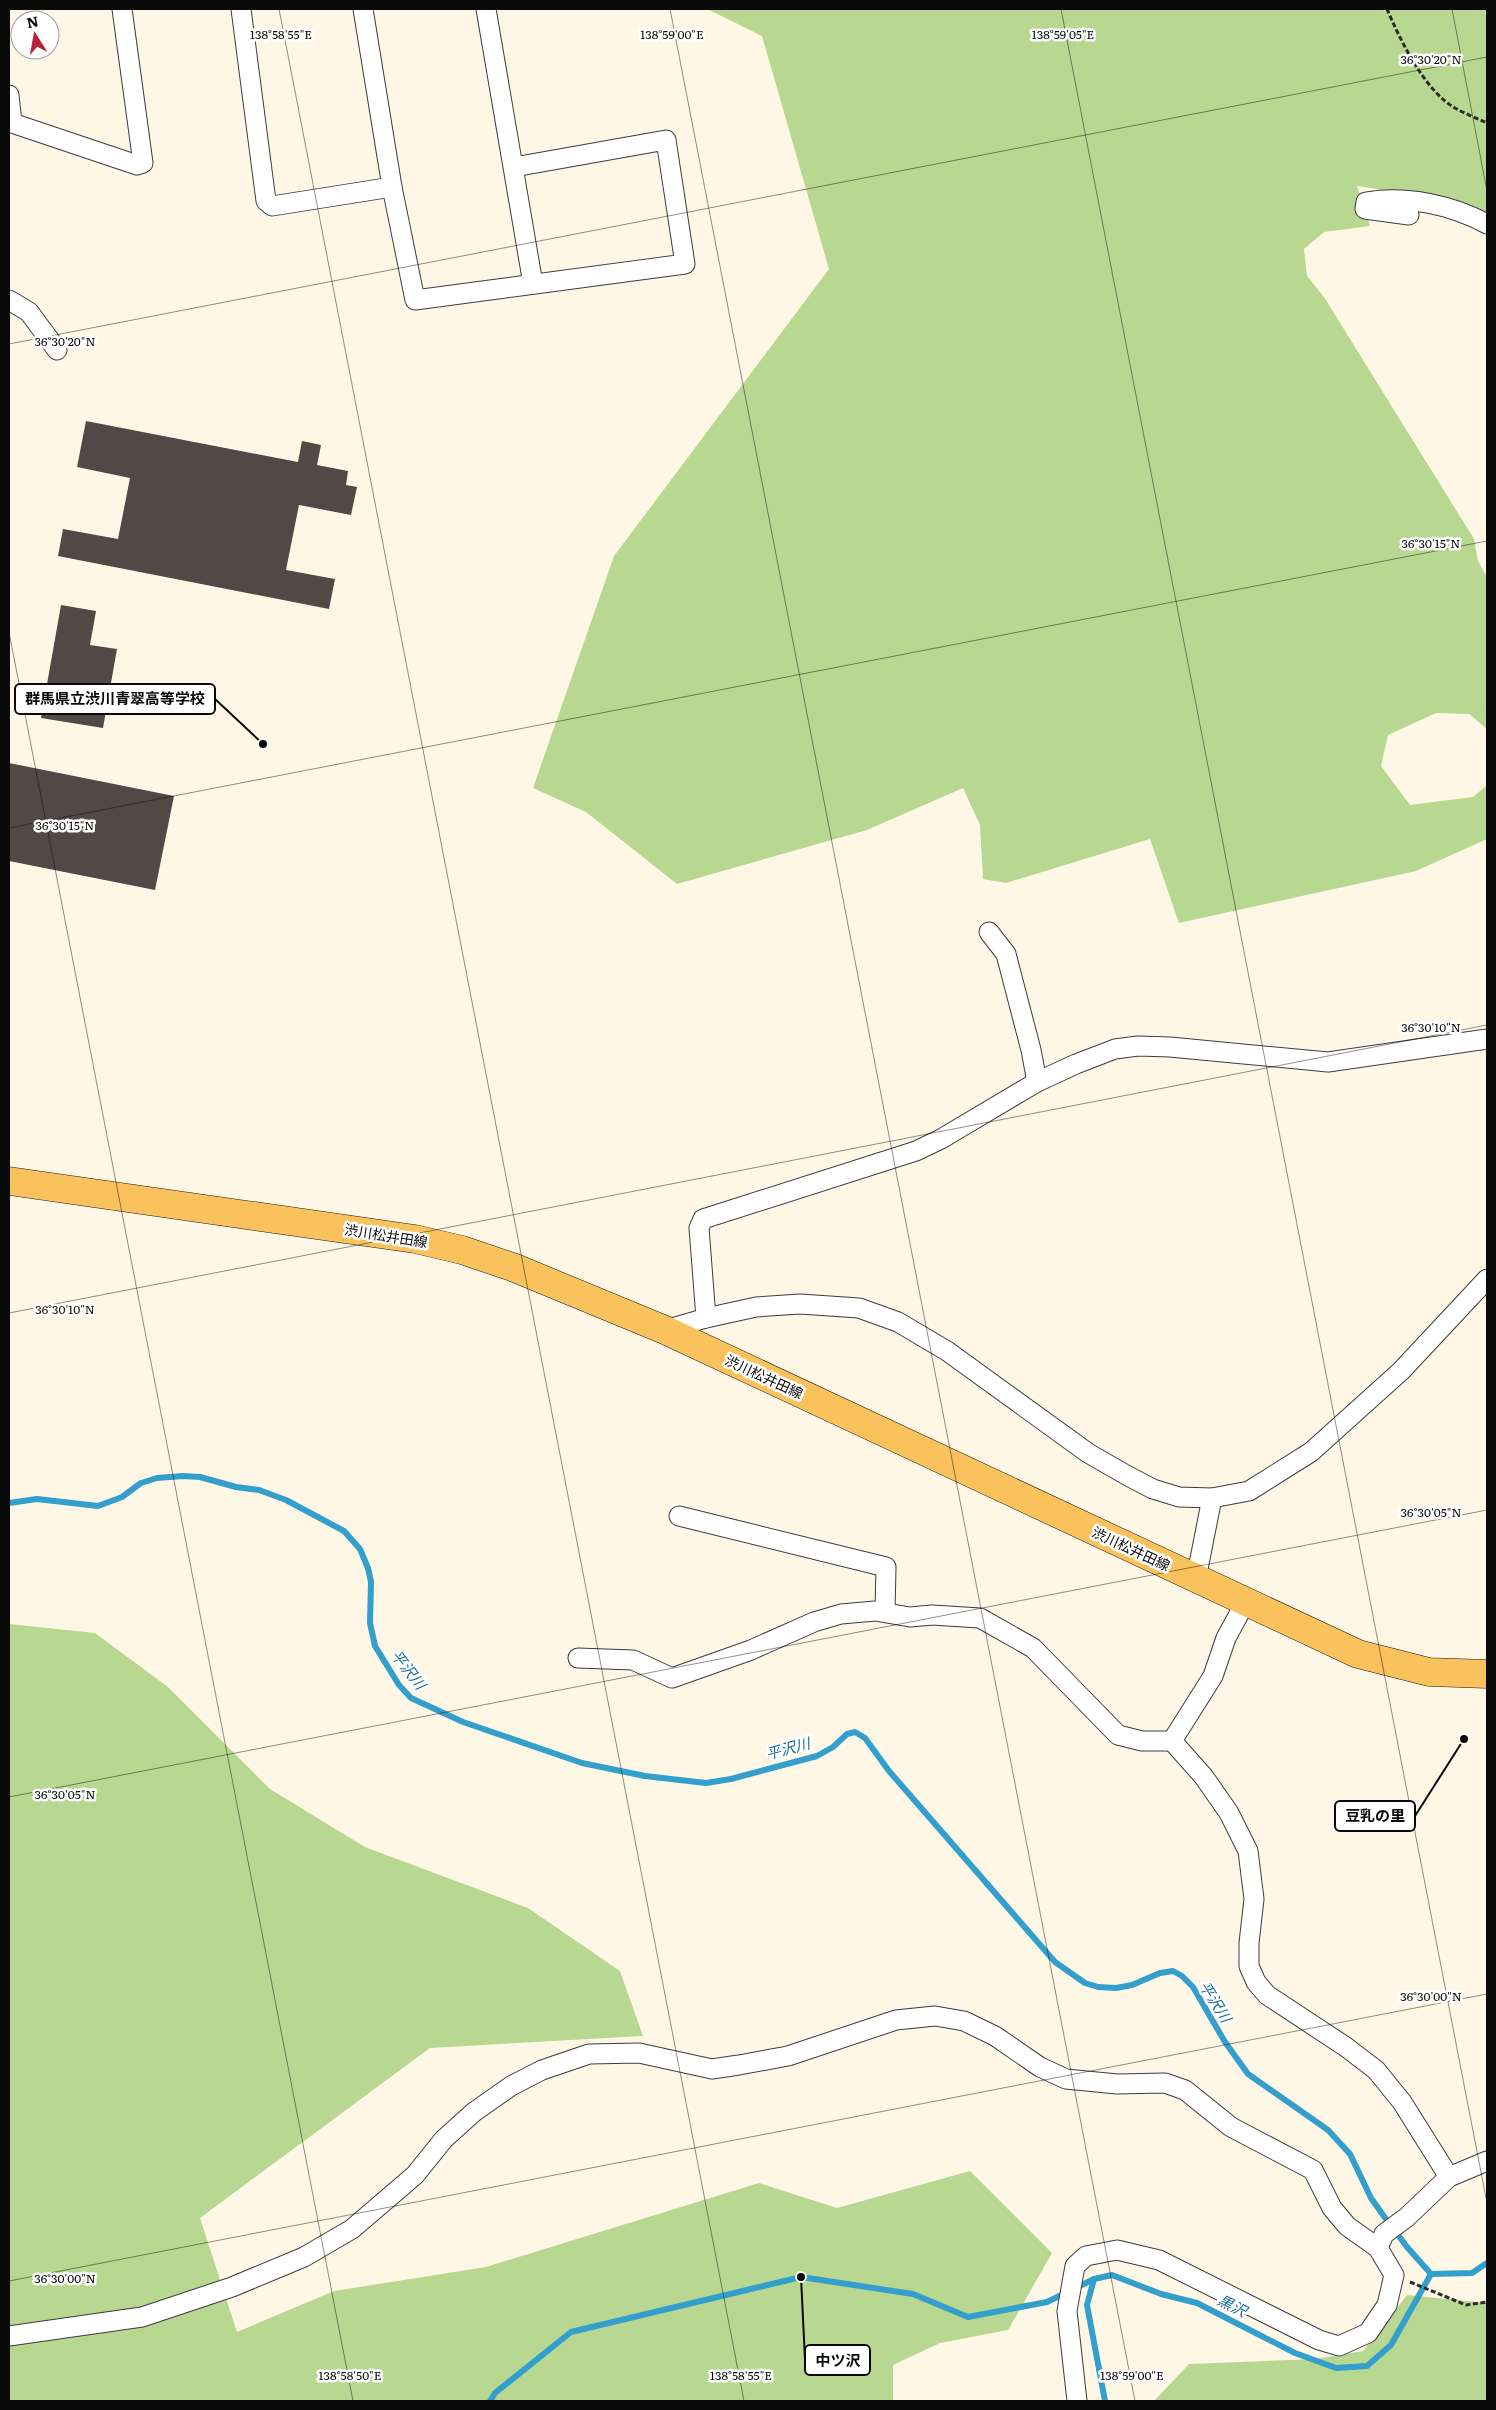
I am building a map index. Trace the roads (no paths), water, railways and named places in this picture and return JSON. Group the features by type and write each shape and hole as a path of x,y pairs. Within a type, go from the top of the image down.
{"main road":[{"name":"渋川松井田線","path":"9,1181 415,1239 462,1250 515,1268 665,1330 1245,1603 1358,1654 1429,1672 1487,1674"}],"street":[{"path":"9,95 12,123 137,165 143,163 122,9"},
{"path":"241,9 266,201 272,206 392,187"},
{"path":"363,9 392,187 415,300 685,264 666,140 514,167"},
{"path":"486,9 533,284"},
{"path":"1409,215 1366,209 1366,202 1381,199 1414,201 1450,208 1487,224"},
{"path":"9,300 29,312 56,350"},
{"path":"989,932 1006,954 1031,1050 1037,1082"},
{"path":"706,1318 699,1228 703,1219 916,1151 948,1135 1037,1082 1115,1049 1138,1046 1225,1051 1328,1062 1487,1039"},
{"path":"665,1330 706,1318 756,1307 800,1304 859,1308 898,1322 947,1351 1088,1453 1128,1476 1153,1489 1179,1497 1212,1498 1249,1491 1311,1452 1401,1371 1487,1279"},
{"path":"1196,1579 1212,1498"},
{"path":"679,1516 886,1567 884,1612"},
{"path":"1172,1741 1212,1676 1226,1638 1245,1603"},
{"path":"578,1658 633,1660 672,1678 751,1650 814,1622 841,1614 875,1611 910,1616 932,1615 980,1618 1033,1648 1118,1735 1142,1741 1172,1741 1204,1777 1229,1813 1248,1851 1254,1899 1249,1943 1249,1966 1256,1982 1266,1995 1346,2047 1376,2070 1402,2102 1449,2177"},
{"path":"9,2336 142,2317 232,2288 304,2256 352,2229 415,2175 444,2139 474,2112 511,2086 542,2070 588,2054 639,2053 712,2069 788,2056 896,2020 934,2016 964,2021 995,2036 1040,2067 1066,2079 1117,2084 1165,2083 1185,2090 1231,2127 1313,2170 1332,2208 1347,2226 1378,2248 1394,2275 1387,2305 1368,2333 1339,2346 1319,2340 1159,2260 1116,2250 1086,2256 1075,2266 1067,2311 1077,2401"},
{"path":"1378,2248 1384,2234 1407,2217 1449,2177 1487,2161"}],"waterway":[{"name":"平沢川","path":"9,1503 37,1499 98,1506 122,1497 141,1483 157,1478 183,1476 200,1477 236,1487 259,1490 286,1500 344,1531 360,1549 368,1568 371,1582 370,1623 375,1646 399,1685 411,1698 463,1722 582,1763 645,1776 706,1783 731,1779 817,1756 833,1747 847,1734 855,1732 865,1738 889,1771 1055,1962 1085,1983 1098,1987 1116,1988 1132,1985 1160,1973 1173,1971 1182,1976 1193,1987 1225,2042 1248,2074 1328,2130 1350,2154 1371,2198 1407,2247 1431,2274"},
{"name":"平沢川","path":"1431,2274 1472,2273 1487,2263"},
{"path":"490,2401 495,2393 571,2332 801,2277 913,2294 968,2317 1047,2302 1094,2279 1112,2275 1161,2294 1197,2303 1295,2353 1336,2368 1367,2366 1391,2345 1431,2274"},
{"name":"黒沢","path":"1094,2279 1087,2305 1105,2401"}],"place":[{"name":"群馬県立渋川青翠高等学校","path":"263,744"},
{"name":"豆乳の里","path":"1464,1739"},
{"name":"中ツ沢","path":"801,2277"}]}
